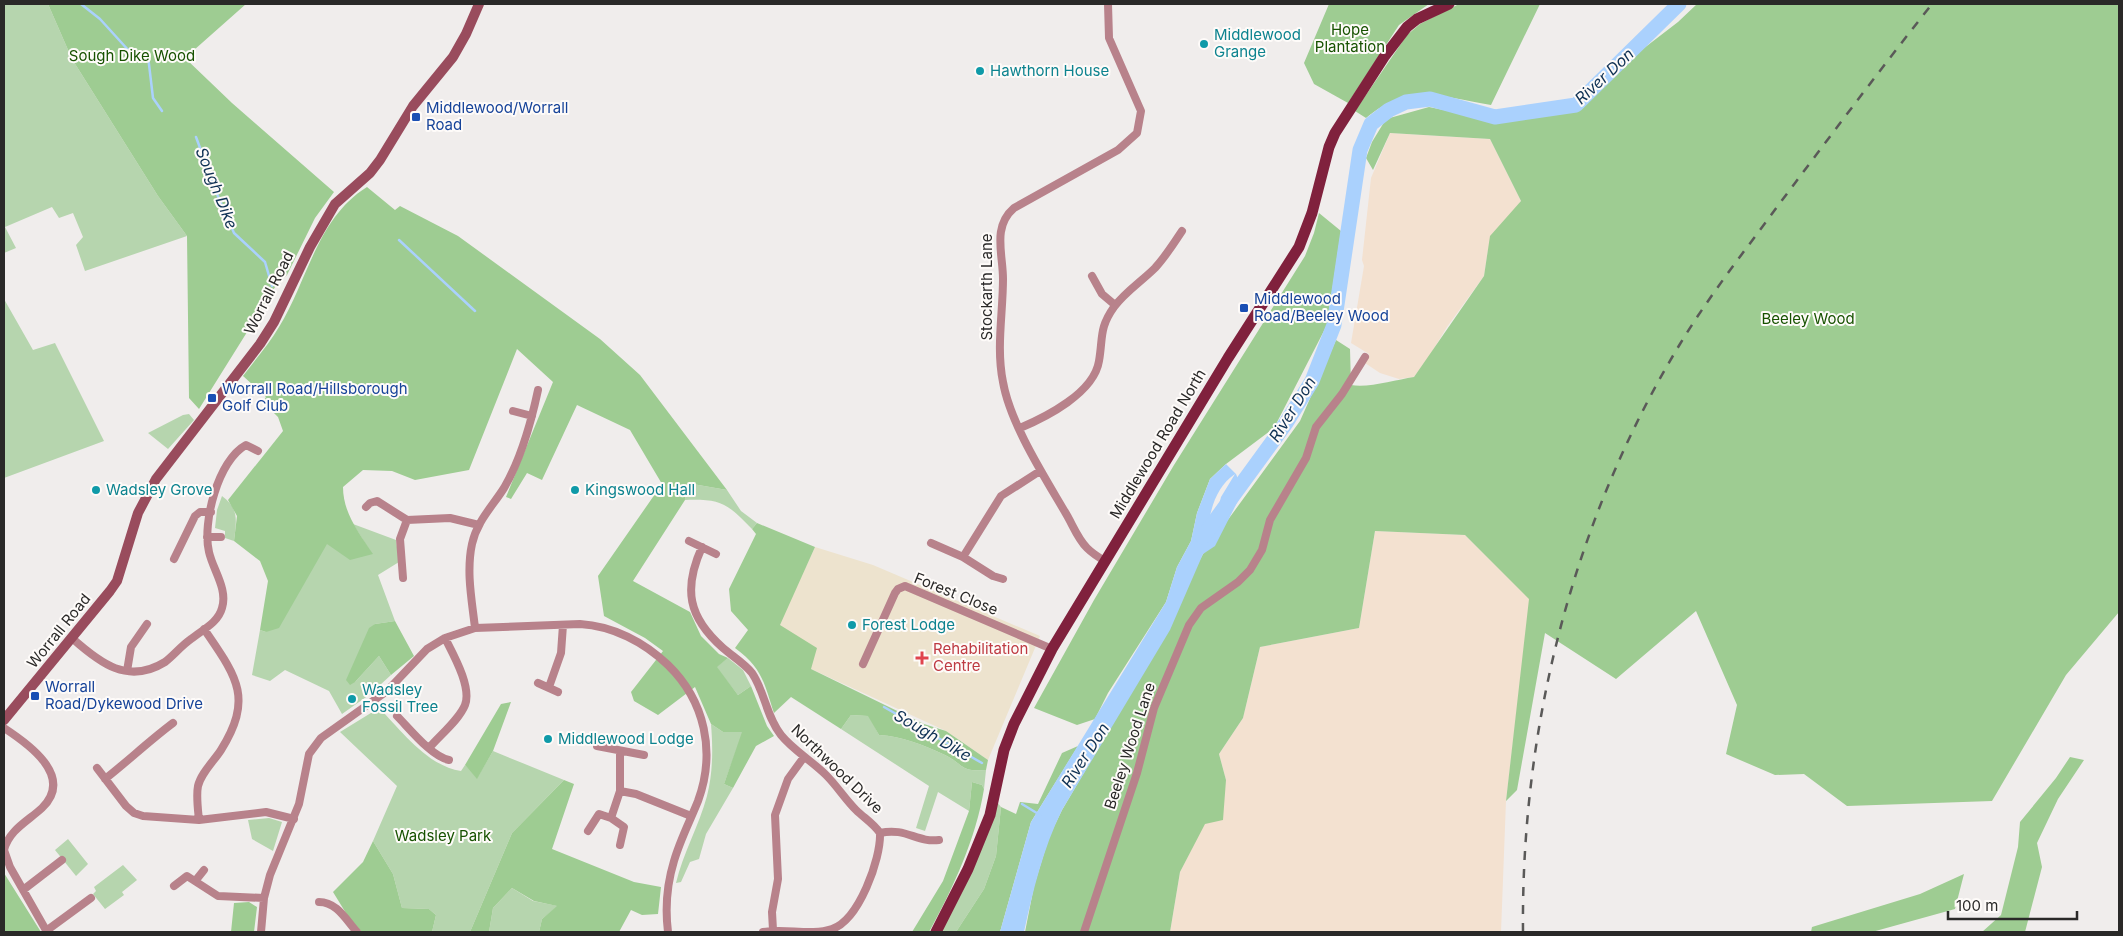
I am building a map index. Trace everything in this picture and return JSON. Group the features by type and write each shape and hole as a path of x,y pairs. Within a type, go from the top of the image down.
{"main road":[{"name":"Middlewood Road North","path":"936,932 968,869 984,829 996,794 1004,750 1014,724 1052,649 1299,246 1312,214 1324,164 1335,133 1384,57 1407,27 1417,19 1448,4"}],"street":[{"name":"Worrall Road","path":"4,720 73,639 116,581 138,513 156,479 260,344 274,322 310,247 335,204 370,173 380,160 413,106 453,57 466,34 479,4"},
{"name":"Stockarth Lane","path":"1105,561 1081,541 1040,470 1008,400 1001,373 1003,278 1001,226 1007,214 1014,208 1118,150 1137,133 1141,111 1109,38 1108,4"},
{"path":"1020,428 1055,412 1087,384 1099,363 1100,335 1115,305 1163,259 1182,231"},
{"path":"1092,276 1100,292 1115,305"},
{"name":"Beeley Wood Lane","path":"1084,932 1137,772 1154,708 1189,625 1201,608 1238,582 1250,570 1262,550 1270,520 1306,458 1316,428 1342,394 1365,357"},
{"path":"475,628 471,594 470,556 479,525 504,488 532,416 538,390"},
{"path":"513,411 532,416"},
{"path":"73,639 101,662 128,671 144,670 163,663 220,614 223,606 219,580 210,555 207,537 211,512 221,474 227,464 246,445 258,451"},
{"path":"963,557 1001,496 1040,470"},
{"path":"366,507 373,502 381,502 407,520 450,518 479,525"},
{"path":"174,559 195,516 200,512 211,512"},
{"path":"402,578 400,539 407,520"},
{"path":"207,537 221,537"},
{"path":"689,541 716,554"},
{"path":"931,543 963,557 993,576 1002,579"},
{"name":"Northwood Drive","path":"702,547 692,574 691,588 696,616 712,638 750,671 768,716 781,735 826,775 849,802 875,825 880,833 879,854 854,910 843,923 824,931 773,930 763,932"},
{"name":"Forest Close","path":"863,664 895,593 898,589 905,586 1052,649"},
{"path":"128,671 130,647 147,624"},
{"path":"549,688 561,653 563,625"},
{"path":"261,932 264,898 270,875 294,819 310,754 321,738 387,691 427,649 445,638 475,628 594,625 618,632 667,663 688,688 700,710 707,749 704,777 677,851 667,889 668,932"},
{"path":"199,820 198,786 234,728 239,699 236,682 228,664 204,629"},
{"path":"429,748 461,712 466,701 459,668 445,638"},
{"path":"538,683 558,692"},
{"path":"397,716 429,748 444,759 449,760"},
{"path":"105,779 133,757 143,745 173,723"},
{"path":"4,728 40,755 46,762 52,779 52,787 47,803 19,826 6,842 5,856 47,932 91,898"},
{"path":"597,746 620,752 644,755"},
{"path":"611,818 620,791 620,752"},
{"path":"773,930 772,912 778,878 775,815 788,779 804,757"},
{"path":"97,768 134,813 154,818 199,820 266,812 294,819"},
{"path":"620,791 636,794 691,816"},
{"path":"588,831 599,814 611,818 624,827 620,845"},
{"name":"Northwood Drive","path":"880,833 897,830 926,840 939,840"},
{"path":"23,890 62,860"},
{"path":"196,880 204,870"},
{"path":"174,886 187,876 196,880 218,896 264,898"},
{"path":"319,902 326,902 335,907 356,932"}],"shaded area":[{"path":"1390,133 1490,139 1521,201 1488,250 1484,276 1447,327 1430,355 1414,377 1399,379 1380,373 1365,363 1369,354 1351,343 1364,266 1362,260 1371,178"},
{"path":"1375,531 1465,535 1530,599 1506,801 1501,932 1170,932 1180,872 1226,780 1219,754 1243,718 1260,647 1359,628"},
{"name":"Rehabilitation Centre","path":"815,547 873,565 1040,636 988,760 946,731 811,669 779,625"}],"green space":[{"path":"4,4 48,4 72,59 158,196 187,236 85,271 76,245 83,237 73,213 59,218 52,207 5,227 16,248 4,253"},
{"name":"Sough Dike Wood","path":"48,4 246,4 185,58 232,103 334,192 315,218 287,275 277,284 199,409 189,398 187,236 158,196 72,59"},
{"name":"Hope Plantation","path":"1329,4 1429,4 1399,25 1348,103 1314,84 1304,63"},
{"path":"1459,4 1540,4 1491,105 1426,95 1398,99 1382,106 1366,118 1355,111 1407,35 1420,24"},
{"name":"Beeley Wood","path":"1697,4 2119,4 2119,612 2066,675 1992,801 1847,806 1804,774 1775,775 1726,754 1737,705 1696,611 1616,679 1545,633 1517,790 1506,801 1529,599 1465,535 1375,531 1359,628 1260,647 1243,718 1219,754 1226,780 1223,820 1205,824 1180,872 1170,932 1025,932 1034,886 1049,837 1062,810 1118,715 1203,554 1300,421 1336,340 1350,349 1351,385 1374,385 1414,377 1484,276 1490,236 1521,201 1490,139 1390,133 1373,170 1366,158 1372,142 1386,119 1429,107 1473,116 1547,114 1596,85 1678,22"},
{"path":"367,187 395,210 400,206 458,236 600,339 640,375 727,490 687,483 685,500 633,581 690,612 701,636 719,654 728,658 717,667 738,695 751,686 767,726 774,736 756,746 733,788 724,784 742,732 723,732 711,724 695,687 658,715 634,701 631,692 663,651 645,638 604,616 598,576 662,484 630,430 577,405 542,480 527,473 511,499 506,497 553,382 517,349 469,470 415,480 392,471 363,470 343,487 344,496 353,522 373,554 350,560 327,544 279,628 266,632 260,630 268,581 260,561 234,541 237,516 228,500 283,431 278,417 263,402 266,397 243,376 279,327 315,251 336,215 350,200"},
{"path":"1319,213 1341,231 1327,325 1274,428 1226,464 1210,479 1197,513 1191,541 1177,567 1166,602 1108,693 1095,719 1077,725 1034,708 1094,600 1174,465 1305,256"},
{"path":"4,299 33,350 55,343 104,441 4,478"},
{"path":"189,414 194,420 168,449 148,433 183,415"},
{"path":"687,483 727,490 741,511 757,523 752,529 736,513 723,504 707,500 685,500"},
{"path":"222,496 232,506 236,516 234,541 225,538 225,531 215,528 217,510"},
{"path":"757,523 815,547 780,625 817,648 811,669 924,724 946,731 988,760 986,770 966,769 945,755 921,745 896,737 879,735 868,716 851,715 841,729 791,697 774,713 757,669 735,648 748,630 731,611 729,589 756,534 752,529"},
{"path":"353,524 396,540 399,562 378,575 395,621 375,624 355,682 379,656 391,675 369,695 342,714 329,691 285,670 270,681 252,675 260,630 266,632 333,525 372,554"},
{"path":"395,621 414,656 391,675 379,656 350,685 346,680 369,628 375,624"},
{"path":"728,658 743,670 751,686 738,695 716,667"},
{"path":"511,702 493,751 477,779 465,765 501,704"},
{"name":"Wadsley Park","path":"379,708 426,755 449,768 461,771 465,765 477,778 493,751 564,780 512,833 470,932 432,932 436,915 429,909 402,908 393,874 373,841 397,786 340,732"},
{"path":"851,715 869,716 879,735 896,737 921,745 945,755 966,769 986,770 984,789 982,785 972,782 969,811 938,792 925,831 916,828 929,786 841,729"},
{"path":"711,724 723,732 743,732 724,784 733,788 706,834 699,859 690,862 681,882 676,883 704,807 709,787 712,760"},
{"path":"1078,746 1031,822 1000,932 956,932 984,889 996,856 1001,807 1016,814 1020,802 1038,804 1062,753"},
{"path":"2070,757 2084,760 2058,799 2037,843 2042,867 2025,932 1982,932 2001,915 2018,847 2020,822 2056,778"},
{"path":"564,780 574,784 552,849 634,882 661,887 658,914 642,915 631,910 619,932 539,932 542,919 557,906 534,901 512,888 493,908 489,932 470,932 512,833"},
{"path":"972,782 982,785 984,789 975,826 962,863 947,898 929,932 912,932 943,881 969,811"},
{"path":"997,802 1001,807 996,856 984,889 956,932 941,932"},
{"path":"269,818 282,822 273,851 252,839 248,820"},
{"path":"68,839 88,864 76,876 55,850"},
{"path":"373,841 393,874 402,908 429,909 436,915 432,932 362,932 349,918 333,892 363,862"},
{"path":"123,865 137,880 122,892 124,895 105,909 93,894 96,891 94,887"},
{"path":"4,873 41,932 4,931"},
{"path":"1964,874 1955,909 1872,932 1811,932 1812,927 1920,894"},
{"path":"512,888 533,901 558,906 542,919 539,932 489,932 493,908"},
{"path":"249,902 257,907 254,932 231,932 234,903"}],"water":[{"path":"1226,464 1236,474 1243,491 1215,546 1203,554 1170,630 1062,810 1039,870 1024,932 1000,932 1031,822 1166,602 1177,567 1191,541 1197,513 1210,479","holes":["1235,474 1221,497 1216,517 1208,527 1211,512 1219,491"]}],"waterway":[{"name":"Sough Dike","path":"81,4 100,19 130,52 148,56 153,98 162,111"},
{"name":"River Don","path":"1203,537 1286,423 1312,381 1334,325 1360,150 1371,124 1389,110 1406,102 1430,99 1495,117 1576,105 1679,4"},
{"name":"Sough Dike","path":"196,137 234,233 265,262 272,286"},
{"name":"Sough Dike","path":"399,240 475,311"},
{"name":"Sough Dike","path":"884,707 982,763"},
{"name":"Sough Dike","path":"1022,804 1040,815"}],"railway":[{"path":"1523,932 1525,855 1532,778 1544,702 1561,627 1583,553 1610,481 1642,411 1680,344 1703,309 1739,257 1932,4"}],"place":[{"name":"Middlewood Grange","path":"1204,44"},
{"name":"Hawthorn House","path":"980,71"},
{"name":"Middlewood/Worrall Road","path":"416,117"},
{"name":"Middlewood Road/Beeley Wood","path":"1244,308"},
{"name":"Worrall Road/Hillsborough Golf Club","path":"212,398"},
{"name":"Wadsley Grove","path":"96,490"},
{"name":"Kingswood Hall","path":"575,490"},
{"name":"Forest Lodge","path":"852,625"},
{"name":"Rehabilitation Centre","path":"922,658"},
{"name":"Worrall Road/Dykewood Drive","path":"35,696"},
{"name":"Wadsley Fossil Tree","path":"352,699"},
{"name":"Middlewood Lodge","path":"548,739"}]}
